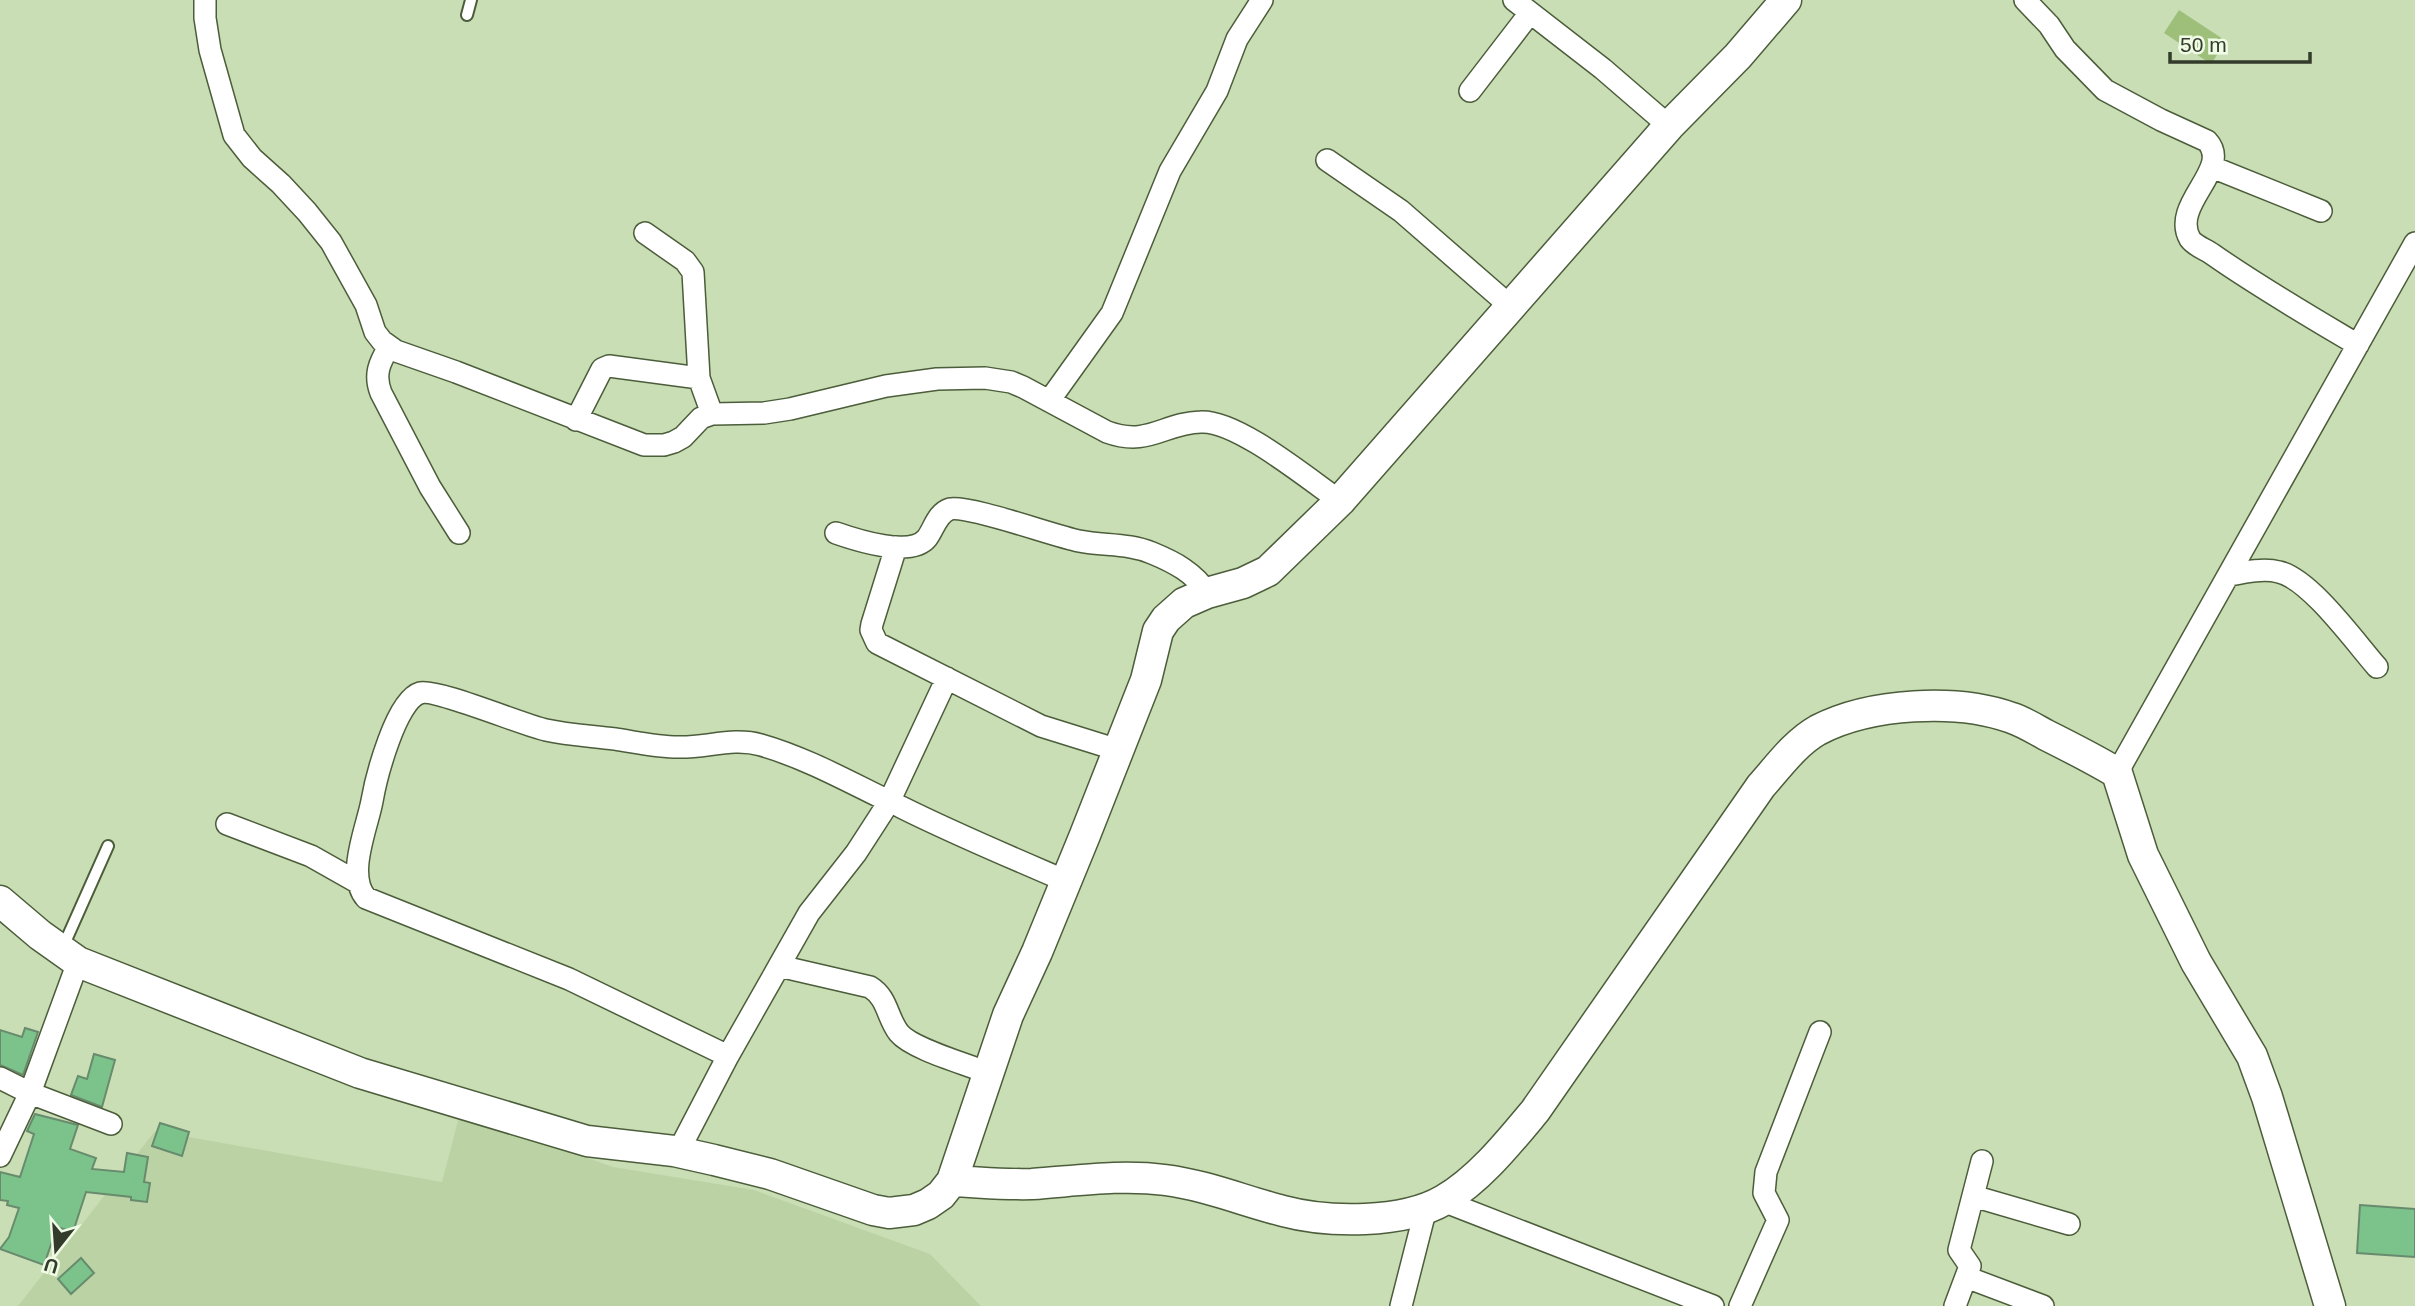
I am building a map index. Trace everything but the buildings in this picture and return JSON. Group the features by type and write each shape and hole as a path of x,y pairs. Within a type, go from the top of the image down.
{"street":[{"path":"205,0 210,50 234,135 252,158 307,212 331,242 366,304 375,332 389,347 644,446 674,443 701,418 712,414 764,413 790,409 886,386 937,379 998,380 1023,387 1120,437 1143,438 1196,422 1236,430 1340,501"},
{"path":"1049,401 1112,313 1170,172 1217,92 1237,39 1262,0"},
{"path":"0,901 70,956 360,1073 587,1141 678,1152 770,1174 873,1210 889,1213 928,1204 941,1195 952,1181 1008,1015 1037,952 1146,680 1158,631 1175,610 1207,593 1243,583 1268,571 1340,501 1669,126 1738,56 1786,0"},
{"path":"2025,0 2041,15 2065,49 2105,90 2207,141 2214,153 2212,167 2188,210 2186,228 2192,242 2358,345"},
{"path":"1470,91 1522,7 1603,69 1669,126"},
{"path":"1327,160 1401,211 1510,306"},
{"path":"2212,167 2321,211"},
{"path":"645,233 685,261 693,272 699,378 712,414"},
{"path":"2117,774 2415,243"},
{"path":"389,347 377,372 381,393 430,488 459,533"},
{"path":"576,420 602,369 609,366 699,378"},
{"path":"836,533 896,547 916,546 926,538 941,516 950,509 962,510 1083,542 1128,545 1150,552 1199,580 1207,593"},
{"path":"896,547 872,624 873,637 877,643 1041,726 1118,750"},
{"path":"2230,575 2250,571 2280,572 2306,587 2377,667"},
{"path":"678,1152 728,1056 809,913 856,853 889,802 947,678"},
{"path":"357,882 359,851 382,758 397,721 414,696 421,692 439,694 548,730 678,747 737,741 761,745 818,767 951,831 1066,881"},
{"path":"952,1181 1028,1184 1130,1177 1162,1179 1187,1183 1285,1212 1319,1219 1351,1221 1392,1216 1435,1204 1505,1147 1535,1111 1760,786 1793,750 1817,731 1839,721 1872,712 1924,706 1979,709 2013,718 2117,774 2143,855 2196,962 2252,1056 2267,1097 2330,1306"},
{"path":"227,824 310,856 357,882 366,898 569,979 728,1056"},
{"path":"0,1156 30,1093 70,956"},
{"path":"779,966 870,988 881,996 895,1026 908,1041 988,1073"},
{"path":"1740,1306 1778,1220 1764,1193 1766,1172 1820,1032"},
{"path":"0,1078 30,1093 111,1124"},
{"path":"1955,1306 1970,1266 1959,1250 1982,1161"},
{"path":"1973,1196 2069,1224"},
{"path":"1435,1204 1675,1299 1713,1306"},
{"path":"1401,1306 1435,1204"},
{"path":"1966,1278 2043,1306"}],"lane":[{"path":"467,15 471,0"},
{"path":"70,956 108,846"}],"shaded area":[{"path":"2179,10 2226,41 2211,64 2164,33"},
{"path":"460,1113 613,1167 754,1190 930,1254 981,1306 18,1306 155,1131 442,1182"}]}
